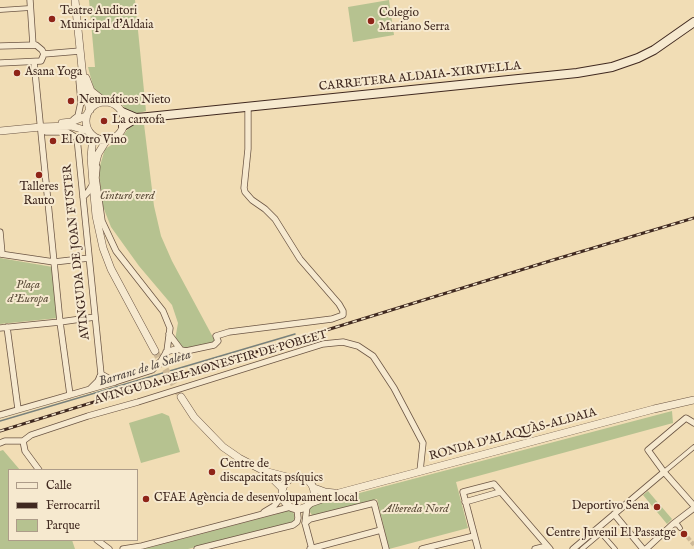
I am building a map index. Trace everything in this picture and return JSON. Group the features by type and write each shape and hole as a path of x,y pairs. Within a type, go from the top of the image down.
{"main road":[{"name":"CARRETERA ALDAIA-XIRIVELLA","path":"123,126 136,118 577,73 612,67 638,58 654,50 694,22"},
{"name":"CARRETERA ALDAIA-XIRIVELLA","path":"122,112 136,118"}],"street":[{"path":"30,0 33,46"},
{"path":"75,0 88,113 86,125 90,134 96,216 111,269 155,351"},
{"path":"0,10 30,8"},
{"path":"0,46 36,45 44,54"},
{"path":"44,54 80,52"},
{"path":"0,63 41,61 44,54"},
{"path":"34,62 60,322 70,395"},
{"path":"40,127 71,126 90,134 99,140 106,140 116,137 123,126 124,119 122,112 115,105 105,102 91,91 82,68"},
{"path":"71,122 78,116 81,102 79,80 82,68"},
{"path":"0,131 71,122 88,113 96,104 105,102"},
{"path":"166,352 176,350 186,351 214,345 218,341 216,336 229,332 332,319 343,315 343,311 339,304 300,259 275,219 265,209 252,200 245,192 244,188 248,149 248,107"},
{"name":"AVINGUDA DE JOAN FUSTER","path":"40,127 46,132 67,132 77,138 101,374"},
{"path":"92,176 98,154 106,140"},
{"path":"0,416 18,409 89,390 152,370 161,361 166,352 170,328 163,311 116,251 102,221 96,178 98,154"},
{"path":"83,196 88,192 93,184"},
{"path":"0,232 1,254 54,262 89,258"},
{"path":"0,328 95,317"},
{"path":"7,327 18,409"},
{"path":"169,334 182,350"},
{"name":"AVINGUDA DEL MONESTIR DE POBLET","path":"0,443 5,441 22,441 31,435 88,416 138,402 323,344 343,342 358,346 373,356 394,388 423,443 420,471"},
{"path":"89,390 98,381 101,374 115,382"},
{"name":"RONDA D'ALAQUÀS-ALDAIA","path":"181,397 194,417 223,447 239,458 264,471 291,478 296,476 307,479 314,488 325,492 338,493"},
{"name":"RONDA D'ALAQUÀS-ALDAIA","path":"294,508 338,493 654,409 694,400"},
{"path":"646,549 694,507 664,472 648,450 686,418 694,423"},
{"path":"22,441 25,451 38,469"},
{"path":"574,549 694,447"},
{"name":"RONDA D'ALAQUÀS-ALDAIA","path":"264,471 282,488"},
{"path":"291,478 287,480 282,488 282,496 286,504 294,508"},
{"path":"478,549 463,492 494,484 548,547"},
{"path":"314,488 314,493 309,504 305,523 311,549 381,530"},
{"path":"465,502 500,492"},
{"path":"257,516 274,506 282,496"},
{"path":"305,523 310,519 374,503 386,549"},
{"path":"123,549 142,546 257,516 294,508"},
{"path":"197,549 293,525 297,522 294,508"},
{"path":"614,514 643,549"},
{"path":"674,524 678,525 680,528"},
{"path":"582,549 601,533 615,549"},
{"path":"422,549 474,536"},
{"path":"98,541 109,549"},
{"path":"535,549 548,547"}],"green space":[{"path":"89,0 135,0 146,111 135,114 128,111 115,101 102,97 96,92 88,67 95,67"},
{"name":"Colegio Mariano Serra","path":"389,0 394,35 353,42 348,7"},
{"name":"Cinturó verd","path":"144,124 154,206 161,236 172,261 215,341 206,345 185,348 180,346 175,340 178,323 172,305 139,266 111,227 102,204 99,169 105,149 121,139 132,125"},
{"name":"Plaça d'Europa","path":"0,258 53,267 58,318 0,324"},
{"name":"Albereda Nord","path":"672,411 673,423 456,482 468,528 389,549 377,499 313,517 310,512 310,508 314,505"},
{"path":"162,413 169,416 180,452 141,463 129,423"},
{"path":"3,450 19,469 8,469 8,541 72,541 75,549 0,549 0,451"},
{"name":"Deportivo Sena","path":"648,491 672,519 667,524 643,495"},
{"path":"286,510 292,511 294,514 295,521 292,523 188,549 144,549 277,514"}],"waterway":[{"name":"Barranc de la Saleta","path":"0,421 295,334"}],"tunnel":[{"path":"155,351 181,397"},
{"path":"680,528 694,545"}],"railway":[{"path":"0,431 553,260 694,218"}],"place":[{"name":"Teatre Auditori Municipal d'Aldaia","path":"52,19"},
{"name":"Colegio Mariano Serra","path":"371,21"},
{"name":"Asana Yoga","path":"17,73"},
{"name":"Neumáticos Nieto","path":"71,101"},
{"name":"La carxofa","path":"104,121"},
{"name":"El Otro Vino","path":"53,141"},
{"name":"Talleres Rauto","path":"39,175"},
{"name":"Centre de discapacitats psíquics","path":"212,472"},
{"name":"CFAE Agència de desenvolupament local","path":"146,499"},
{"name":"Deportivo Sena","path":"657,507"},
{"name":"Centre Juvenil El Passatge","path":"684,534"}]}
